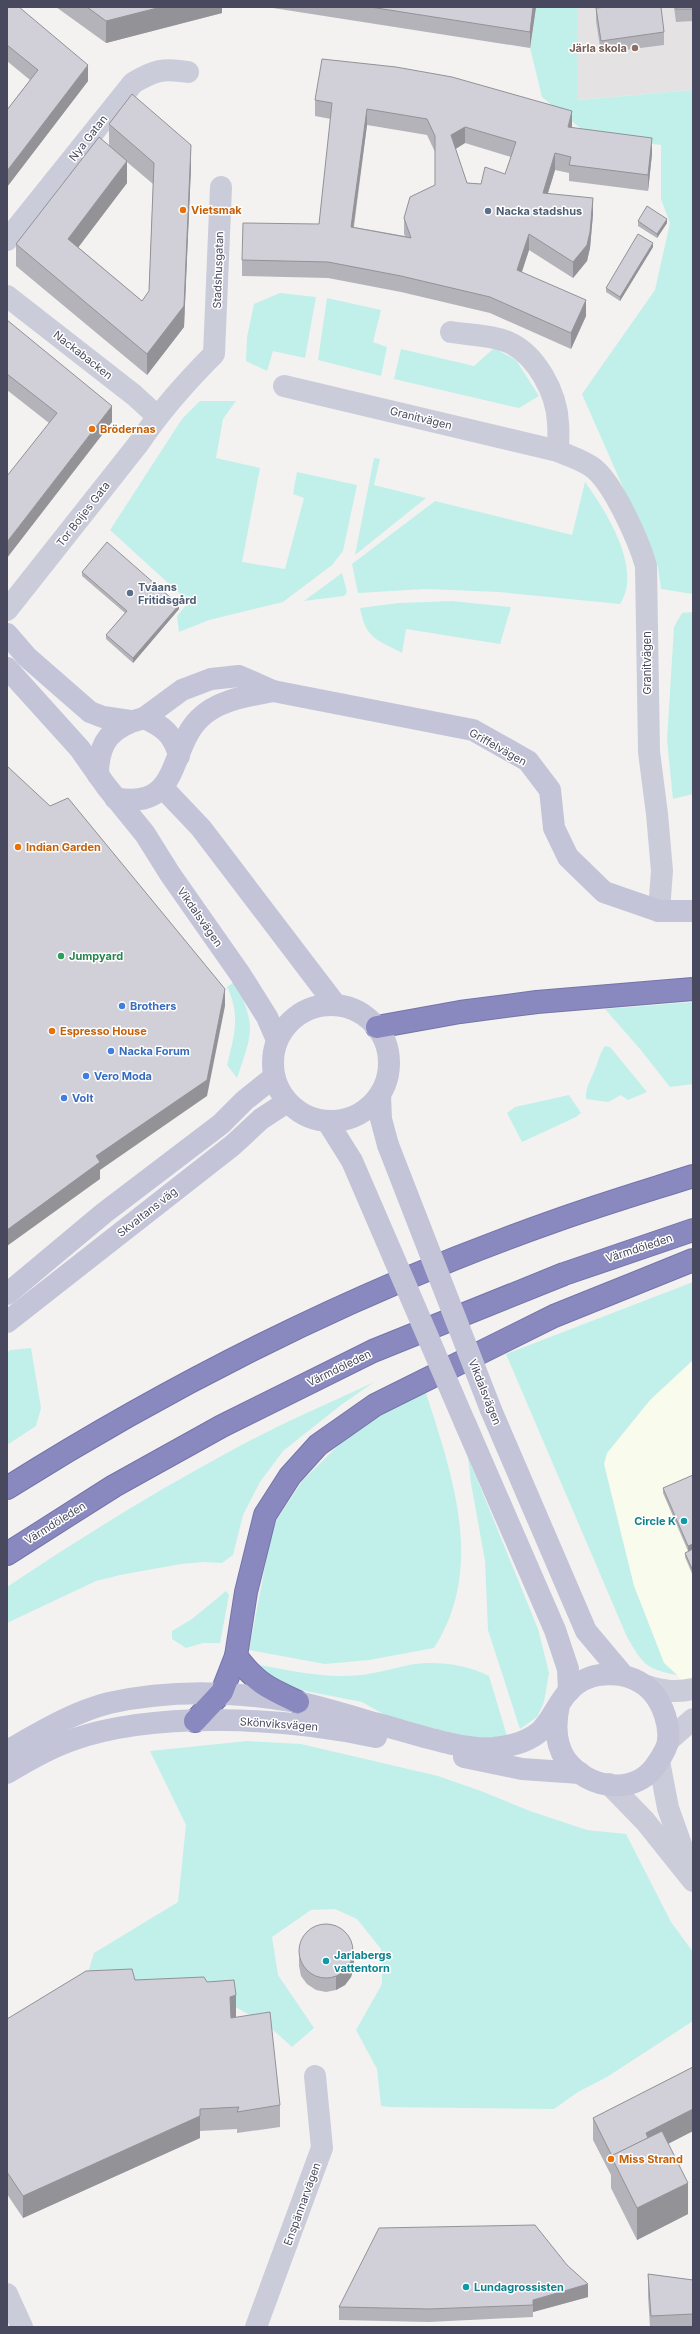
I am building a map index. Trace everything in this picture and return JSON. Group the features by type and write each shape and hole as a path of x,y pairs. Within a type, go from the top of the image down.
{"highway":[{"path":"377,1027 460,1012 537,1002 693,989"},
{"path":"7,1488 140,1408 247,1352 404,1280 552,1222 693,1176"},
{"name":"Värmdöleden","path":"7,1554 114,1486 222,1426 373,1351 564,1274 693,1230"},
{"path":"195,1721 222,1692 236,1656 246,1592 265,1515 290,1476 318,1445 375,1405 548,1319 693,1260"},
{"path":"236,1656 249,1673 264,1687 298,1702"}],"street":[{"name":"Nya Gatan","path":"7,240 133,82 152,72 168,68 188,72"},
{"name":"Stadshusgatan","path":"214,354 221,187"},
{"name":"Nackabacken","path":"7,296 134,395 157,416"},
{"path":"451,332 507,341 521,348 534,362 553,400 558,422 558,451"},
{"name":"Tor Boijes Gata","path":"7,610 139,443 157,416 179,389 214,354"},
{"name":"Granitvägen","path":"284,386 558,451 592,467 610,487 637,541 646,566 648,745 662,871 659,911"},
{"path":"7,634 27,657 90,712 103,717 137,720 167,730 176,743 179,756 174,770 163,788 144,798 128,800 115,798"},
{"name":"Vikdalsvägen","path":"7,668 80,748 115,798 145,834 170,874 240,974 267,1017 277,1040"},
{"name":"Griffelvägen","path":"137,720 182,690 211,679 239,676 273,691 473,730 528,761 550,790 554,828 568,857 604,892 659,911 693,911"},
{"name":"Griffelvägen","path":"179,756 185,738 199,718 218,705 273,691"},
{"path":"98,775 98,759 103,744 111,734 137,720"},
{"path":"163,788 200,828 335,1004"},
{"path":"323,1004 335,1004 359,1011 377,1027 388,1048 390,1060 385,1084 380,1095 372,1104 352,1118 327,1121 306,1116 287,1102 274,1077 273,1058 277,1040 282,1029 300,1013 323,1004"},
{"path":"7,1294 104,1213 221,1124 245,1100 274,1077"},
{"name":"Vikdalsvägen","path":"380,1095 381,1119 388,1145 491,1410 586,1631 623,1675"},
{"name":"Skvaltans väg","path":"7,1322 233,1145 261,1119 287,1102"},
{"path":"327,1121 352,1161 555,1630 568,1669 564,1698 555,1722 557,1738 565,1759 580,1773 598,1782 619,1787 639,1781 654,1769 668,1741 693,1719"},
{"path":"564,1698 585,1679 604,1674 623,1675 647,1686 663,1691 680,1692 693,1689"},
{"path":"647,1686 657,1698 666,1717 668,1741"},
{"name":"Skönviksvägen","path":"7,1751 67,1718 108,1704 153,1696 222,1692 298,1702 460,1744 491,1748 518,1745 539,1732 564,1698"},
{"name":"Skönviksvägen","path":"7,1773 35,1756 72,1740 107,1730 195,1721 304,1724 367,1735 491,1763 522,1768 580,1773"},
{"path":"659,1761 662,1785 668,1808 693,1878"},
{"path":"609,1784 645,1821 693,1881"},
{"name":"Enspännarvägen","path":"256,2327 322,2148 316,2076"},
{"path":"7,2294 22,2327"}],"shaded area":[{"path":"536,7 578,7 578,100 693,90 693,594 661,589 658,567 582,394 655,290 670,223 661,199 661,145 590,136 542,97 530,48"},
{"name":"Järla skola","path":"578,7 693,7 693,90 577,100"},
{"path":"280,293 316,297 305,358 273,351 267,371 246,361 247,337 254,304"},
{"path":"327,298 381,310 373,342 387,347 381,376 318,360"},
{"path":"494,348 516,360 539,396 519,408 394,379 401,349 474,366"},
{"path":"200,401 236,401 223,419 216,458 260,468 242,562 285,569 304,498 293,494 297,472 357,485 343,551 332,565 283,602 209,620 179,632 177,616 189,602 110,530 182,419"},
{"path":"374,458 380,459 374,485 426,498 355,555"},
{"path":"585,482 603,508 619,541 625,558 627,574 626,590 620,604 499,592 425,589 358,593 352,564 435,501 572,535"},
{"path":"342,573 347,592 344,596 304,601"},
{"path":"452,601 511,607 500,644 406,629 402,653 379,641 369,632 362,618 360,608 399,603"},
{"path":"693,612 693,794 673,799 667,740 674,627 682,613"},
{"path":"235,981 242,996 249,1019 250,1029 249,1039 237,1078 227,1065 234,1035 235,1017 234,1007 227,987"},
{"path":"693,1002 693,1084 670,1087 640,1049 605,1009"},
{"path":"605,1046 610,1047 647,1092 628,1100 621,1095 608,1102 586,1099 587,1087"},
{"path":"569,1095 581,1113 576,1117 522,1142 507,1113 515,1107"},
{"path":"693,1282 693,1360 650,1400 607,1453 604,1464 634,1586 664,1663 677,1675 666,1673 646,1664 641,1659 627,1637 506,1354"},
{"path":"31,1348 41,1408 36,1426 7,1445 7,1353 10,1350"},
{"path":"693,1360 693,1697 677,1675 664,1663 634,1586 604,1464 607,1453 650,1400"},
{"path":"374,1382 341,1405 283,1451 260,1482 243,1515 233,1555 222,1563 204,1562 181,1564 96,1581 7,1623 7,1587 132,1507 228,1452 289,1421"},
{"path":"425,1390 445,1454 453,1487 459,1520 461,1553 458,1585 450,1617 434,1648 369,1660 325,1664 249,1650 273,1525 303,1480 348,1436 388,1410"},
{"path":"468,1457 538,1629 549,1673 544,1702 537,1717 520,1729 488,1630 485,1561 471,1483"},
{"path":"226,1591 229,1595 220,1643 203,1643 186,1648 172,1639 172,1631 192,1619"},
{"path":"250,1663 291,1671 333,1676 368,1674 424,1663 453,1665 472,1669 489,1676 507,1736 485,1740 459,1735 385,1715 362,1702 285,1687"},
{"path":"247,1741 301,1744 438,1776 481,1791 530,1811 587,1830 626,1834 671,1922 693,1952 693,2021 607,2077 578,2092 554,2109 388,2107 381,2106 377,2069 356,2030 382,1984 381,1949 357,1919 335,1909 311,1910 272,1937 278,1975 314,2028 292,2047 271,2028 204,1988 83,1989 94,1953 178,1902 186,1825 150,1751"}],"building":[{"path":"7,7 19,7 88,65 7,171 7,110 38,70 7,45"},
{"path":"87,7 161,7 106,21"},
{"path":"370,7 533,7 530,32"},
{"path":"661,7 664,32 601,41 596,8"},
{"path":"676,7 692,7 693,9 676,9"},
{"name":"Nacka stadshus","path":"322,59 396,67 452,77 572,111 568,127 652,138 648,175 569,165 571,157 555,153 543,193 593,198 590,232 587,245 573,262 529,234 517,270 586,300 571,333 490,297 401,276 328,262 242,260 243,223 319,224 332,103 315,100","holes":["367,109 427,119 435,136 435,185 410,197 404,218 411,238 351,227","465,127 516,142 505,174 485,167 481,184 467,183 451,135"]},
{"path":"132,94 191,145 184,306 147,354 16,244 99,137 127,161 68,239 142,301 149,291 154,163 109,124"},
{"path":"647,206 667,219 657,234 638,221"},
{"path":"638,234 653,243 620,297 606,288"},
{"path":"7,320 112,406 7,542 7,476 57,413 7,374"},
{"name":"Tvåans Fritidsgård","path":"107,542 179,605 133,658 106,635 127,611 82,572"},
{"name":"Nacka Forum","path":"7,766 50,806 68,798 225,989 207,1080 96,1156 100,1162 7,1230"},
{"name":"Circle K","path":"693,1475 693,1544 688,1546 663,1488"},
{"path":"693,1549 693,1571 685,1553"},
{"name":"Jarlabergs vattentorn","path":"321,1924 331,1924 341,1928 349,1936 353,1946 353,1956 349,1966 341,1974 331,1978 321,1978 311,1974 303,1966 299,1956 299,1946 303,1936 311,1928"},
{"path":"132,1969 135,1980 204,1977 207,1982 234,1980 236,1995 230,1997 231,2018 270,2012 280,2105 237,2112 239,2107 200,2109 200,2116 23,2196 7,2172 7,2019 86,1971"},
{"path":"693,2067 693,2109 646,2133 648,2138 612,2156 593,2118"},
{"path":"662,2131 688,2183 637,2208 611,2156"},
{"name":"Lundagrossisten","path":"535,2225 567,2265 588,2284 533,2300 533,2305 429,2309 339,2307 379,2228"},
{"path":"648,2274 693,2280 693,2314 651,2316"}],"place":[{"name":"Järla skola","path":"635,48"},
{"name":"Vietsmak","path":"183,210"},
{"name":"Nacka stadshus","path":"488,211"},
{"name":"Brödernas","path":"92,429"},
{"name":"Tvåans Fritidsgård","path":"130,593"},
{"name":"Indian Garden","path":"18,847"},
{"name":"Jumpyard","path":"61,956"},
{"name":"Brothers","path":"122,1006"},
{"name":"Espresso House","path":"52,1031"},
{"name":"Nacka Forum","path":"111,1051"},
{"name":"Vero Moda","path":"86,1076"},
{"name":"Volt","path":"64,1098"},
{"name":"Circle K","path":"684,1521"},
{"name":"Jarlabergs vattentorn","path":"326,1961"},
{"name":"Miss Strand","path":"611,2159"},
{"name":"Lundagrossisten","path":"466,2287"}]}
